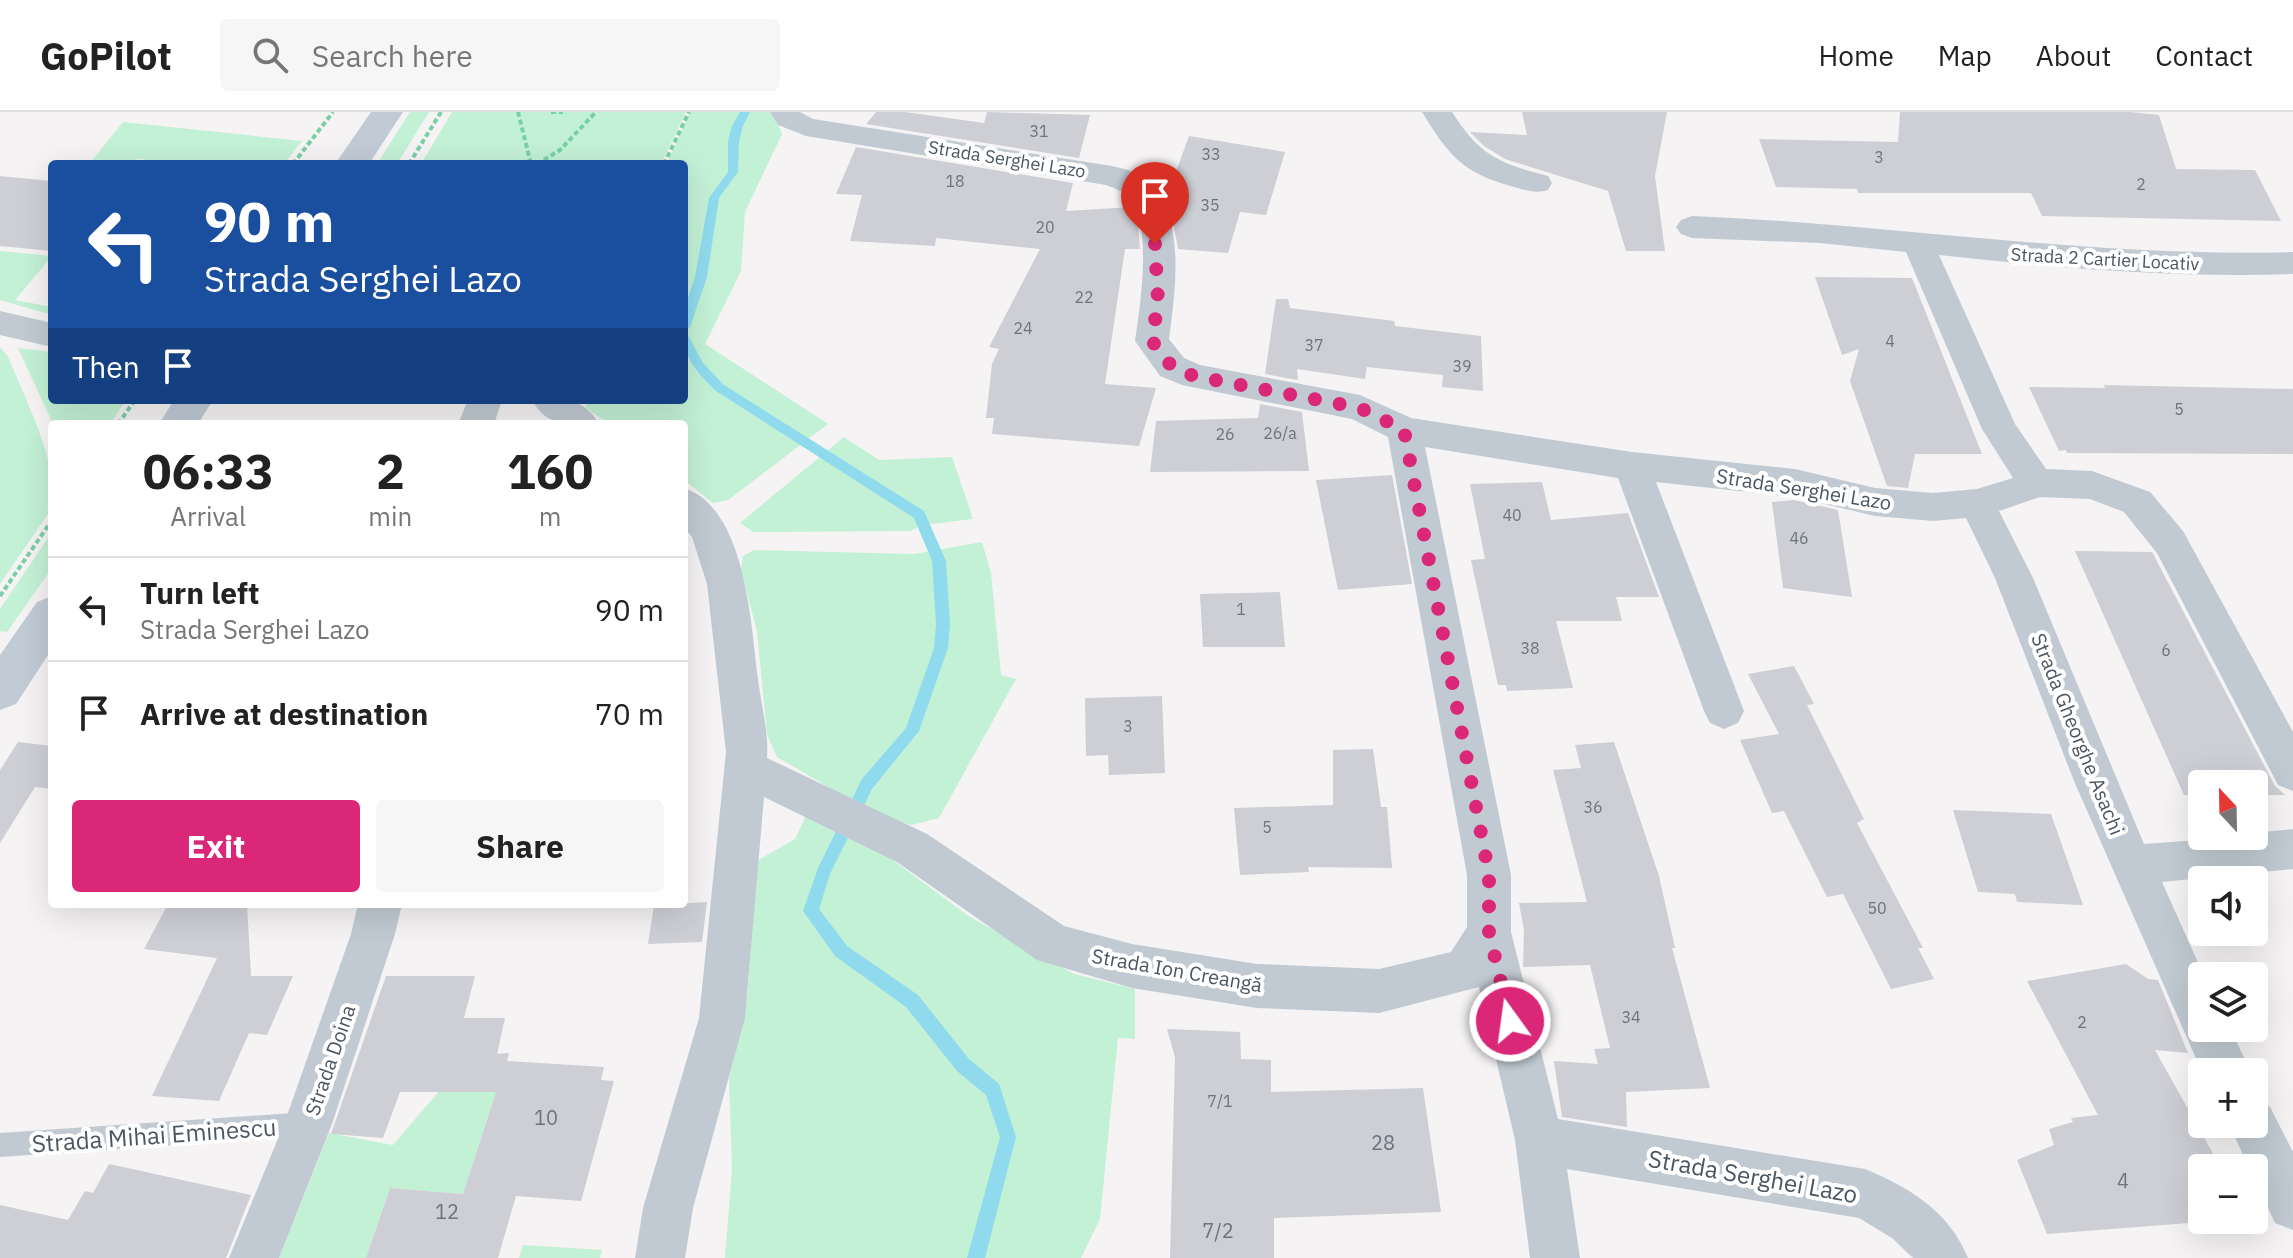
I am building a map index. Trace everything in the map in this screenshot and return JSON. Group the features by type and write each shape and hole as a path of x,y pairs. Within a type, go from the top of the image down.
{"main road":[{"path":"355,160 387,112"},
{"path":"0,691 48,620"}],"street":[{"name":"Strada Serghei Lazo","path":"785,112 788,118 806,127 1112,176 1138,189 1153,215 1158,301 1152,341 1172,367 1194,376 1360,408 1404,430 1632,466 1795,483 1875,502 1933,507 1977,503"},
{"path":"1437,112 1457,146 1474,163 1537,183"},
{"name":"Strada 2 Cartier Locativ","path":"1692,227 1835,234 2028,255 2161,264 2293,263"},
{"path":"1918,243 2000,429 2036,483"},
{"path":"0,323 48,334"},
{"path":"554,404 576,420"},
{"path":"1404,430 1489,875 1489,932 1539,1140 1555,1258"},
{"path":"1632,466 1724,711"},
{"path":"1977,503 2014,493 2036,483 2092,485 2137,502 2170,542 2293,772"},
{"name":"Strada Gheorghe Asachi","path":"1977,503 2014,578 2095,781 2188,990"},
{"path":"660,1258 668,1208 722,1018 747,752 726,584 709,531 688,507"},
{"name":"Strada Ion Creangă","path":"745,768 912,848 1053,945 1132,966 1257,986 1379,991 1465,971 1489,932"},
{"path":"2134,865 2293,849"},
{"name":"Strada Doina","path":"254,1258 308,1124 379,908"},
{"path":"2260,1138 2293,1205"},
{"name":"Strada Serghei Lazo","path":"1539,1140 1865,1194 1900,1212 1934,1241 1943,1258"}],"lane":[{"name":"Strada Mihai Eminescu","path":"0,1145 308,1124"}],"path":[{"path":"296,160 333,112"},
{"path":"411,160 441,112"},
{"path":"518,112 533,160"},
{"path":"551,112 563,112"},
{"path":"541,160 560,150 596,112"},
{"path":"666,160 689,112"},
{"path":"0,596 48,526"}],"green space":[{"path":"410,112 429,112 399,160 380,160"},
{"path":"452,112 686,112 663,160 423,160"},
{"path":"690,112 776,112 782,134 745,212 741,271 705,344 828,424 728,500 713,503 688,483 688,420 603,420 585,407 586,404 688,404 688,160 669,160"},
{"path":"123,122 302,141 287,160 92,160"},
{"path":"0,251 48,256 48,261 15,300 48,306 48,314 0,300"},
{"path":"0,347 8,357 47,455 48,514 0,584"},
{"path":"18,348 48,352 48,404 123,404 113,420 51,420"},
{"path":"844,437 879,460 952,457 973,519 923,525 910,531 753,532 740,523"},
{"path":"48,538 48,574 7,632 0,631 0,609"},
{"path":"982,542 991,573 1001,675 1016,679 939,818 911,825 885,820 777,757 767,734 757,631 741,570 743,556 754,550 914,554"},
{"path":"806,816 875,847 970,917 1074,974 1135,989 1135,1039 1118,1038 1100,1219 1081,1258 725,1258 732,1169 729,1079 747,1000 757,861 795,839"},
{"path":"441,1089 496,1092 463,1194 390,1188 366,1258 279,1258 329,1133 393,1145"},
{"path":"523,1245 602,1250 600,1258 519,1258"}],"building":[{"path":"876,112 905,112 984,123 987,112 1090,115 1079,158 866,124"},
{"path":"1522,112 1667,112 1655,176 1665,251 1626,251 1608,191 1505,159 1484,146 1470,132 1527,135"},
{"path":"1900,112 2130,112 2159,115 2176,169 2255,170 2281,221 2042,216 2031,193 1858,193 1857,189 1776,187 1759,139 1898,142"},
{"path":"1189,136 1285,152 1266,215 1240,212 1228,253 1178,249 1172,217 1161,192 1164,183 1173,180"},
{"path":"856,147 1073,183 1066,211 1131,207 1138,226 1140,249 1125,249 1105,384 1156,388 1139,446 992,434 994,418 986,418 992,364 999,349 989,347 1040,249 936,238 935,246 850,241 862,195 836,194"},
{"path":"0,176 48,181 48,251 0,246"},
{"path":"1815,277 1912,278 1982,454 1915,454 1908,488 1887,486 1850,381 1859,349 1842,355"},
{"path":"1276,299 1288,299 1290,308 1394,321 1395,326 1481,336 1483,391 1442,387 1443,375 1367,367 1365,379 1297,369 1298,380 1265,374"},
{"path":"2104,385 2293,389 2293,454 2059,451 2029,387 2105,388"},
{"path":"1260,404 1302,412 1309,471 1150,472 1156,421 1258,418"},
{"path":"1392,475 1412,584 1338,590 1316,480"},
{"path":"1542,482 1551,520 1628,513 1659,597 1616,597 1622,621 1556,621 1573,688 1507,691 1506,685 1498,685 1471,560 1485,559 1470,484"},
{"path":"1794,500 1838,510 1852,597 1783,588 1772,502"},
{"path":"2075,551 2152,552 2267,770 2188,770 2188,795 2184,795"},
{"path":"1280,592 1285,647 1203,647 1200,594"},
{"path":"1794,666 1814,704 1807,705 1864,819 1857,823 1923,948 1918,948 1934,979 1891,989 1843,894 1827,897 1784,811 1772,813 1740,740 1779,734 1748,674"},
{"path":"1162,696 1165,773 1109,775 1108,755 1086,756 1085,698"},
{"path":"18,742 48,746 48,789 35,787 0,843 0,770"},
{"path":"1614,742 1659,876 1675,948 1672,948 1710,1088 1626,1092 1627,1127 1562,1117 1554,1061 1598,1064 1594,1049 1610,1048 1590,965 1523,967 1524,930 1519,903 1587,902 1553,770 1581,768 1575,745"},
{"path":"1373,749 1381,807 1387,807 1392,868 1308,867 1309,872 1240,875 1234,808 1333,805 1333,750"},
{"path":"2268,773 2275,786 2285,795 2268,795"},
{"path":"1953,810 2051,814 2083,905 2017,902 2015,894 1978,892"},
{"path":"707,902 702,942 648,944 654,908 688,908 688,903"},
{"path":"166,908 247,908 251,976 293,976 267,1035 249,1033 219,1101 152,1096 217,958 144,949"},
{"path":"2126,964 2148,979 2158,980 2188,1053 2155,1050 2188,1109 2188,1138 2204,1138 2213,1154 2188,1154 2188,1223 2047,1234 2017,1160 2054,1145 2049,1129 2073,1122 2071,1118 2098,1115 2027,981"},
{"path":"386,976 475,976 464,1018 505,1018 497,1054 509,1053 507,1061 604,1067 601,1080 614,1081 581,1201 516,1196 498,1258 366,1258 390,1188 463,1194 496,1092 400,1092 383,1138 331,1134"},
{"path":"1167,1029 1240,1032 1241,1059 1271,1060 1271,1092 1423,1088 1441,1212 1274,1218 1274,1258 1170,1258 1175,1057"},
{"path":"109,1164 251,1195 226,1258 0,1258 0,1205 68,1220 85,1191 93,1193"}],"waterway":[{"path":"688,315 701,277 714,198 733,172 733,141 745,112"},
{"path":"688,346 698,366 720,388 919,515 939,561 943,624 941,648 912,731 867,784 823,873 811,911 841,951 912,1001 963,1065 993,1090 1008,1137 976,1258"}],"route":[{"path":"1155,244 1158,301 1152,341 1172,367 1194,376 1360,408 1404,430 1489,875 1489,932 1510,1021"}]}
